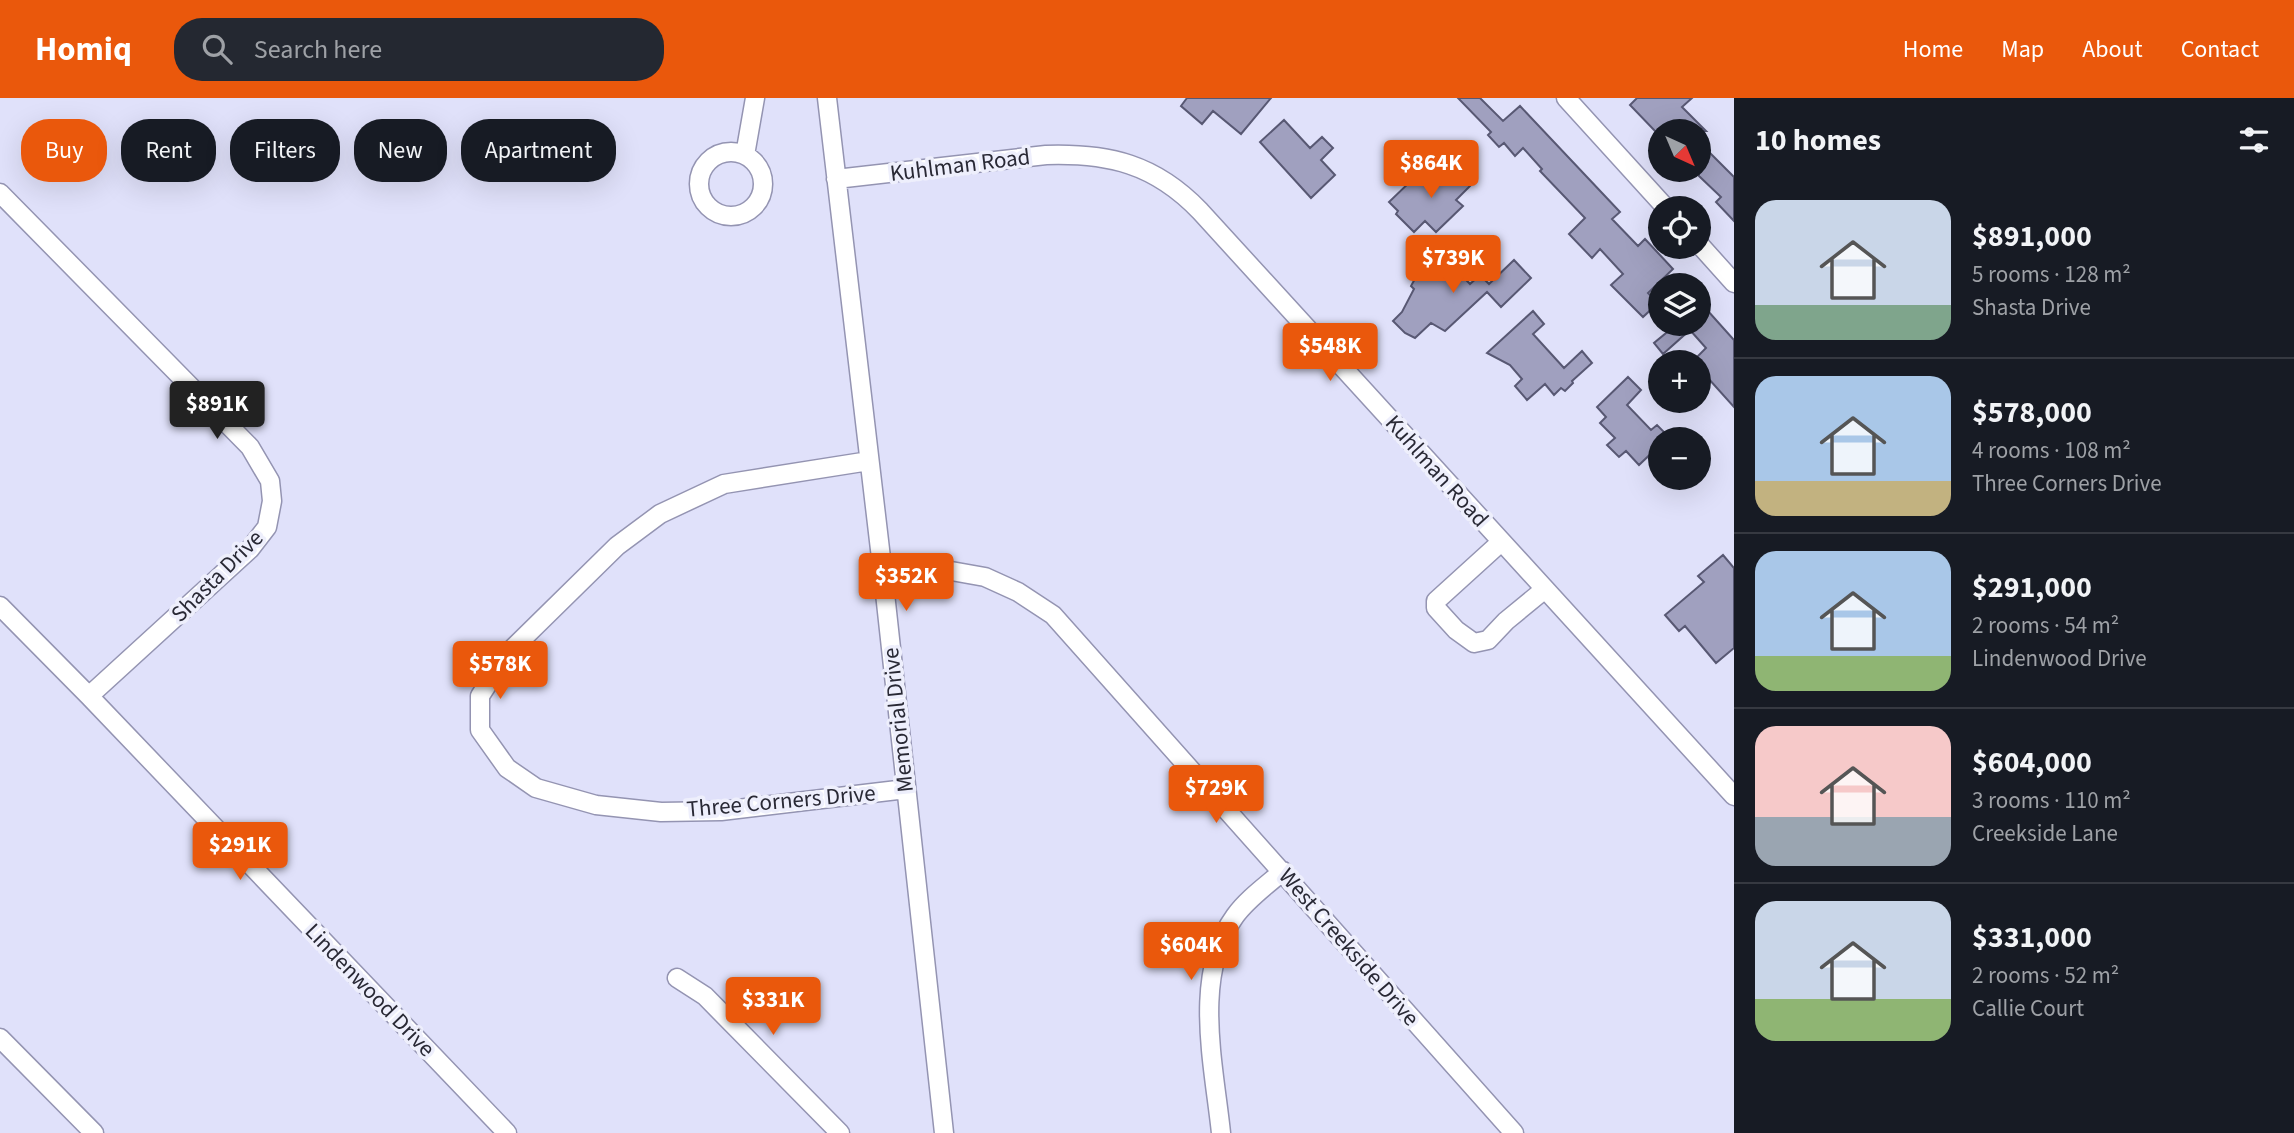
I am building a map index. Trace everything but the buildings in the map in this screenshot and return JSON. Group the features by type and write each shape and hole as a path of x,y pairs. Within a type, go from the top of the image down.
{"street":[{"path":"745,155 755,98"},
{"name":"Memorial Drive","path":"827,98 944,1133"},
{"path":"1566,98 1656,196"},
{"name":"Kuhlman Road","path":"836,179 1037,156 1078,154 1124,161 1145,170 1190,201 1734,796"},
{"name":"Shasta Drive","path":"0,193 250,447 270,481 272,501 267,527 250,550 89,696"},
{"path":"1711,257 1734,283"},
{"name":"Three Corners Drive","path":"869,461 724,484 660,514 617,546 507,654 480,696 480,730 507,768 536,788 596,805 660,811 721,811 906,789"},
{"path":"1502,542 1436,601 1436,608 1456,630 1474,643 1488,640 1506,621 1545,589"},
{"name":"West Creekside Drive","path":"883,575 940,569 985,578 1018,592 1054,615 1514,1133"},
{"name":"Lindenwood Drive","path":"0,606 507,1133"},
{"path":"1221,1133 1209,1010 1210,980 1217,948 1236,914 1283,871"},
{"path":"677,978 705,996 840,1133"},
{"path":"0,1038 94,1133"}]}
